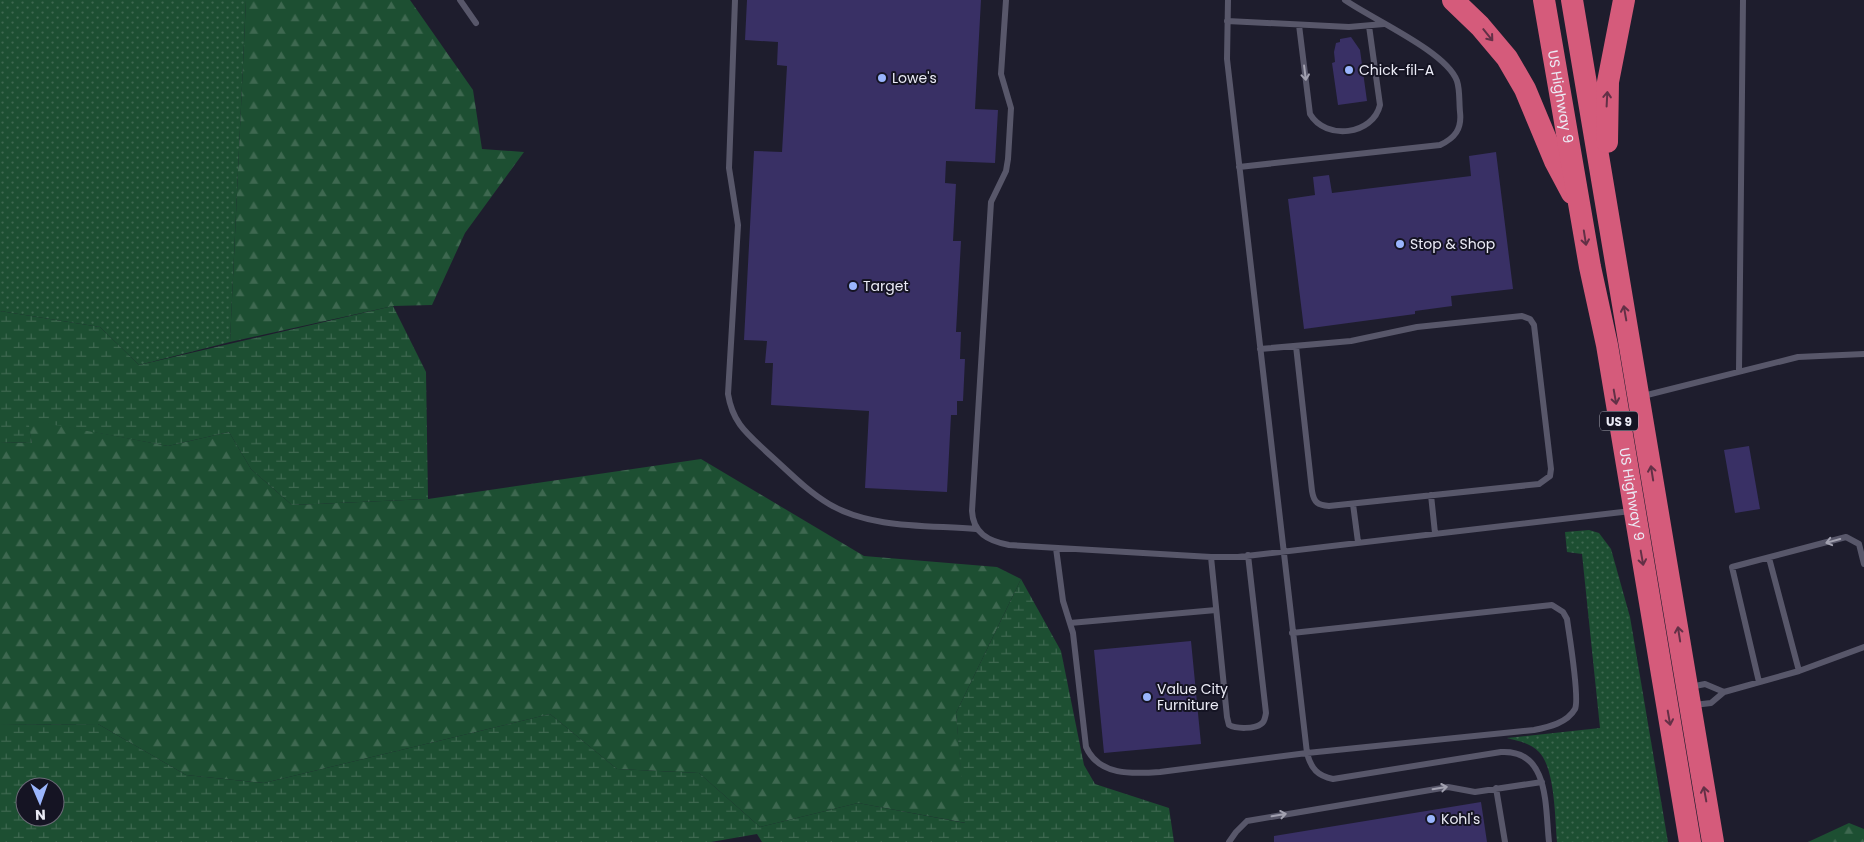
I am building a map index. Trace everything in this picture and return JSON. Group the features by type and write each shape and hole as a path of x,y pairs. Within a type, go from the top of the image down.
{"highway":[{"path":"1453,0 1480,26 1507,58 1525,89 1554,162 1580,208"},
{"name":"US Highway 9","path":"1544,0 1580,208 1607,345 1690,842"},
{"name":"US Highway 9","path":"1572,0 1714,842"},
{"path":"1606,200 1608,82 1624,0"}],"lane":[{"path":"460,0 476,23"},
{"path":"735,0 729,144 730,168 738,225 728,394 733,415 744,431 813,493 831,505 868,518 976,529"},
{"path":"1006,0 1001,74 1011,108 1008,158 1006,171 991,202 972,504 972,521 981,535 1001,544 1211,557 1248,556 1634,510"},
{"path":"1228,0 1228,59 1306,753 1315,771 1320,775 1334,779 1512,752 1529,759 1536,766 1542,782 1549,842"},
{"path":"1240,167 1440,145 1449,141 1460,128 1461,120 1457,82 1454,76 1426,48 1345,0"},
{"path":"1739,371 1743,0"},
{"path":"1227,21 1299,25 1369,26 1384,24"},
{"path":"1299,25 1310,114 1314,121 1323,127 1344,131 1366,126 1378,112 1380,104 1369,26"},
{"path":"1260,349 1370,338 1417,327 1522,316 1530,319 1534,325 1552,469 1550,476 1539,484 1322,506 1313,500 1296,346"},
{"path":"1640,396 1798,357 1864,354"},
{"path":"1431,496 1435,534"},
{"path":"1353,504 1358,542"},
{"path":"1759,682 1732,567 1846,537 1859,544 1864,564"},
{"path":"1056,548 1063,602 1070,624 1086,747 1090,755 1105,768 1117,772 1143,773 1306,753 1534,730 1559,723 1568,717 1577,702 1568,618 1557,607 1540,604 1292,633"},
{"path":"1211,557 1229,725 1234,728 1260,726 1266,713 1248,556"},
{"path":"1769,558 1799,671"},
{"path":"1070,624 1216,610"},
{"path":"1689,696 1711,703 1724,692 1799,671 1864,648"},
{"path":"1689,696 1706,684 1724,692"},
{"path":"1229,842 1247,821 1448,787 1475,792 1542,782"},
{"path":"1496,788 1505,842"}],"green space":[{"path":"0,0 246,0 230,342 139,365 100,327 0,311"},
{"path":"246,0 410,0 473,90 482,149 524,152 465,233 432,305 393,306 230,342"},
{"path":"393,306 426,372 428,499 292,505 251,469 229,432 168,446 28,420 32,443 0,442 0,311 100,327 139,365"},
{"path":"27,419 168,446 229,432 251,469 292,505 428,499 701,459 864,556 997,567 1021,579 956,713 966,823 858,803 760,827 699,773 617,769 550,714 264,783 186,775 98,724 0,725 0,442 32,443"},
{"path":"1589,530 1599,533 1611,549 1630,617 1668,842 1557,842 1551,781 1544,760 1532,746 1507,738 1600,728 1582,554 1567,552 1565,532"},
{"path":"1021,579 1061,651 1084,765 1095,784 1169,808 1174,842 762,842 757,834 711,842 0,842 0,725 98,724 186,775 264,783 550,714 617,769 699,773 760,827 858,803 965,823 956,713"},
{"path":"1849,823 1864,829 1864,842 1808,842"}],"building":[{"path":"747,0 981,0 975,109 998,110 995,163 946,161 945,183 956,184 953,241 961,241 956,332 961,332 960,359 965,359 963,401 957,401 957,415 951,415 947,492 865,488 869,411 771,405 773,363 765,363 767,341 744,340 754,151 782,152 787,66 777,65 778,42 745,40"},
{"name":"Chick-fil-A","path":"1351,37 1360,50 1367,101 1338,105 1332,63 1335,62 1334,52 1336,43 1340,42 1340,39"},
{"name":"Stop & Shop","path":"1496,152 1513,289 1451,296 1452,306 1415,311 1415,314 1304,329 1288,199 1315,195 1313,177 1329,175 1332,193 1471,176 1469,156"},
{"path":"1749,446 1760,509 1735,513 1724,450"},
{"name":"Value City Furniture","path":"1191,641 1201,744 1104,753 1094,650"},
{"name":"Kohl's","path":"1481,802 1487,842 1274,842 1274,836"}],"place":[{"name":"Chick-fil-A","path":"1349,70"},
{"name":"Lowe's","path":"882,78"},
{"name":"Stop & Shop","path":"1400,244"},
{"name":"Target","path":"853,286"},
{"name":"Value City Furniture","path":"1147,697"},
{"name":"Kohl's","path":"1431,819"}]}
